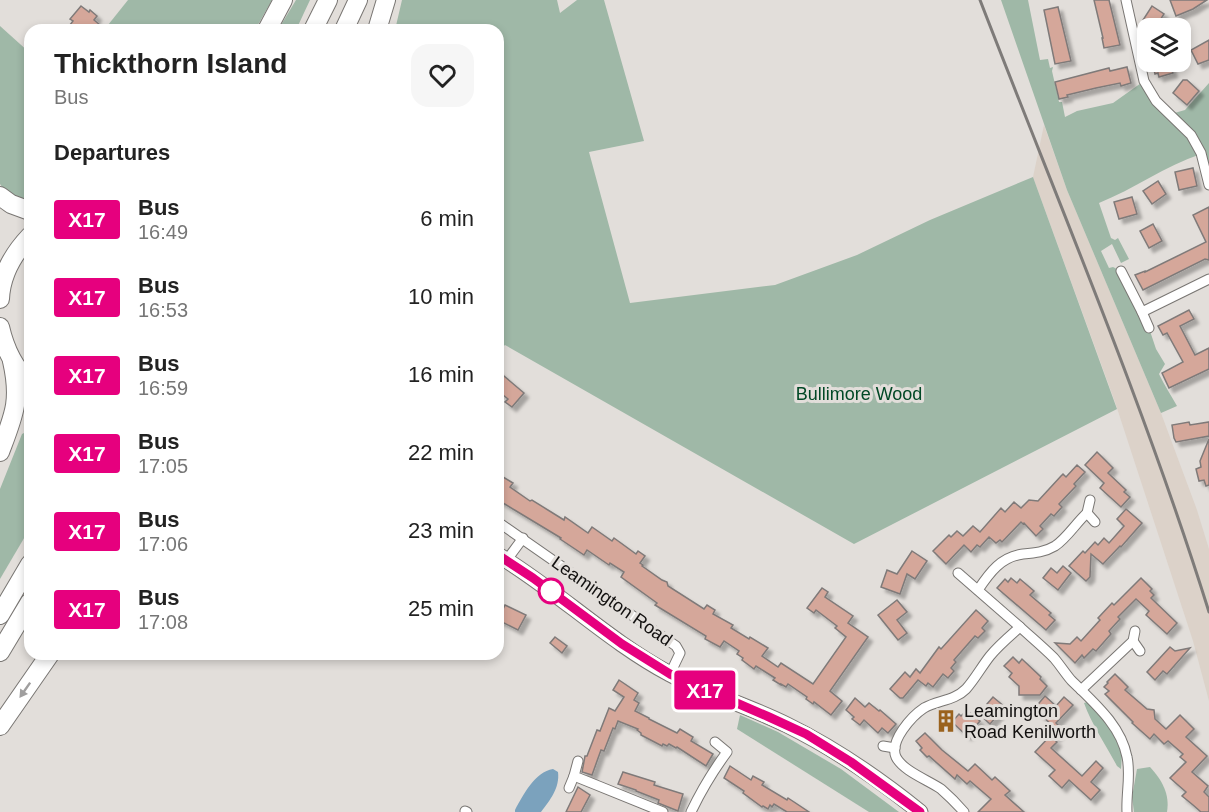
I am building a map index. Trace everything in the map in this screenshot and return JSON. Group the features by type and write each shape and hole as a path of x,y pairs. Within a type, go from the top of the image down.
{"highway":[{"path":"270,24 283,0"},
{"path":"317,24 328,0"},
{"path":"347,24 358,0"},
{"path":"379,24 386,0"},
{"path":"0,196 11,204 24,209"},
{"path":"0,299 7,268 24,243"},
{"path":"0,452 16,406 16,379 1,333"},
{"path":"12,361 24,378"},
{"path":"0,615 24,574"},
{"path":"0,652 24,612"},
{"path":"0,726 46,660"}],"main road":[{"name":"Leamington Road","path":"504,559 622,644 670,674 806,734 851,762 920,812"}],"street":[{"path":"1126,0 1144,81 1156,101 1191,135 1201,153 1209,185"},
{"path":"1121,272 1149,328"},
{"path":"1142,312 1209,279"},
{"path":"978,590 989,573 1000,562 1011,557 1045,551 1054,546 1087,513 1090,500"},
{"path":"1087,513 1095,522"},
{"name":"Leamington Road","path":"504,526 676,646 680,653 670,674"},
{"name":"Leamington Road","path":"504,556 523,538"},
{"path":"958,573 1055,660 1115,727 1123,743 1129,767 1126,793 1127,812"},
{"path":"964,812 940,789 900,763 895,752 897,738 913,717 924,708 953,699 961,694 992,653 1020,627"},
{"path":"1081,690 1133,641 1135,630"},
{"path":"1133,641 1140,651"},
{"path":"715,742 737,758"},
{"path":"883,746 895,748"},
{"path":"691,812 708,780 727,752"},
{"path":"569,788 578,761"},
{"path":"574,776 663,812"}],"shaded area":[{"path":"1044,125 1067,190 1161,413 1209,549 1209,701 1193,641 1115,402 1033,177"}],"green space":[{"path":"128,0 272,0 258,24 109,24"},
{"path":"296,0 310,0 299,24 282,24"},
{"name":"Bullimore Wood","path":"402,0 557,0 560,13 577,0 604,0 644,141 589,152 630,303 775,285 857,255 930,220 1033,177 1117,409 854,544 504,346 504,24 396,24"},
{"path":"1001,0 1028,0 1040,60 1048,59 1050,68 1053,67 1059,102 1062,102 1065,117 1077,111 1113,103 1144,81 1171,114 1185,110 1209,83 1209,185 1201,154 1099,203 1111,238 1115,240 1118,238 1129,259 1121,263 1112,244 1101,251 1109,268 1113,267 1121,271 1165,364 1159,374 1177,406 1161,413 1067,190"},
{"path":"0,26 24,48 24,201 0,184"},
{"path":"24,433 24,538 0,579 0,489"},
{"path":"1087,702 1111,727 1122,755 1121,769 1117,766 1091,719 1084,703"},
{"path":"740,715 778,732 841,769 899,812 869,812 737,729"},
{"path":"1150,767 1164,788 1168,805 1167,812 1134,812 1132,797 1137,769"}],"water":[{"path":"553,769 558,772 554,794 541,812 515,812 535,779"}],"building":[{"path":"1094,0 1109,0 1120,45 1104,48"},
{"path":"1170,0 1207,0 1176,16"},
{"path":"81,6 97,16 94,20 99,24 71,24 73,21 70,19"},
{"path":"1152,6 1164,14 1161,18 1144,18"},
{"path":"1058,7 1071,61 1055,64 1044,10"},
{"path":"1209,40 1209,60 1198,64 1191,50"},
{"path":"1127,67 1131,83 1096,88 1059,99 1055,82 1109,68 1110,71"},
{"path":"1155,72 1173,73 1159,77 1158,73"},
{"path":"1183,80 1187,80 1199,91 1187,105 1173,93"},
{"path":"1193,168 1197,186 1179,190 1175,172"},
{"path":"1158,181 1166,194 1152,204 1143,191"},
{"path":"1132,197 1137,214 1119,219 1114,202"},
{"path":"1209,207 1209,260 1205,259 1143,290 1135,275 1206,242 1193,215"},
{"path":"1153,224 1162,241 1149,248 1140,231"},
{"path":"1189,310 1194,319 1180,326 1195,355 1209,348 1209,369 1169,388 1162,373 1183,362 1167,333 1163,335 1158,326"},
{"path":"504,376 524,393 512,407 505,402 508,399 504,396"},
{"path":"1189,422 1190,425 1209,422 1209,436 1176,442 1172,425"},
{"path":"1209,439 1209,485 1206,486 1204,480 1199,481 1196,469 1201,467 1200,461"},
{"path":"1097,452 1113,468 1108,473 1130,497 1121,507 1100,488 1104,483 1085,465"},
{"path":"1077,465 1085,472 1074,484 1076,486 1059,504 1062,507 1054,516 1051,514 1040,526 1043,529 1036,536 1021,522 1002,542 1000,540 996,543 989,537 980,547 977,545 971,552 964,545 946,564 933,551 949,535 951,537 957,531 963,536 973,526 980,532 1001,508 1005,512 1014,502 1021,508 1029,500 1038,501 1063,474 1066,477"},
{"path":"504,478 513,483 510,487 564,520 565,517 588,533 592,527 612,541 614,538 636,554 638,551 645,556 640,563 642,566 667,582 668,586 704,609 707,605 715,610 713,614 733,625 731,628 768,648 762,656 778,667 781,663 813,684 846,637 835,628 837,626 816,610 814,613 807,608 822,588 828,592 825,597 853,616 848,623 868,637 830,691 842,701 831,715 788,684 786,687 781,685 773,680 775,678 756,666 754,669 737,654 739,651 724,641 720,647 655,605 657,603 621,577 624,572 587,550 584,555 561,538 504,504"},
{"path":"1126,509 1142,523 1103,564 1091,554 1090,577 1086,581 1069,566 1095,542 1098,545 1104,538 1109,543 1124,526 1117,519"},
{"path":"912,551 927,561 915,579 907,574 900,594 881,587 887,570 897,574"},
{"path":"1063,566 1071,573 1058,590 1043,578 1051,568 1057,573"},
{"path":"1011,578 1017,583 1020,579 1034,591 1030,595 1051,613 1049,615 1055,620 1046,630 997,588 1005,579 1008,582"},
{"path":"1141,578 1152,589 1150,591 1154,595 1151,598 1177,623 1167,634 1146,615 1149,611 1136,599 1118,617 1120,619 1109,631 1111,634 1096,651 1093,649 1084,658 1082,655 1075,663 1055,643 1070,644 1077,637 1081,641 1112,603 1114,605"},
{"path":"897,600 907,612 897,620 907,633 898,640 878,615"},
{"path":"505,605 526,615 518,630 504,623"},
{"path":"976,610 988,621 982,628 985,631 978,638 975,636 954,660 956,662 951,668 954,671 948,678 943,674 933,687 928,683 926,686 918,680 903,698 890,689 905,672 910,677 916,669 920,673 939,647 941,649"},
{"path":"555,637 567,646 562,653 550,643"},
{"path":"1170,647 1175,651 1190,648 1167,674 1163,671 1155,680 1147,672"},
{"path":"1013,657 1019,663 1022,659 1041,677 1040,679 1047,686 1040,695 1019,695 1019,686 1009,677 1012,673 1004,666"},
{"path":"1115,674 1128,687 1125,690 1147,709 1154,710 1155,719 1166,729 1180,715 1194,729 1186,737 1207,756 1192,772 1208,786 1204,792 1209,797 1209,812 1201,812 1182,796 1186,792 1170,778 1186,762 1180,757 1183,754 1168,741 1164,744 1154,734 1150,739 1105,694 1109,691 1104,687"},
{"path":"619,680 638,693 634,700 639,703 635,711 677,733 680,729 693,737 691,741 713,754 706,766 677,747 669,744 662,746 641,735 638,729 618,721 604,751 601,750 592,775 582,772 585,756 587,756 597,730 600,731 609,708 615,711 624,697 613,690"},
{"path":"1045,696 1056,706 1064,697 1073,705 1056,723 1062,729 1056,737 1048,730 1052,725 1034,709"},
{"path":"993,697 1005,707 990,724 981,716"},
{"path":"855,698 865,707 869,703 896,724 888,733 882,728 878,733 864,720 860,725 846,710"},
{"path":"968,711 980,721 967,736 952,722 959,714 961,716"},
{"path":"925,733 968,771 975,764 992,780 995,777 1010,791 1005,795 1024,812 978,812 991,799 970,781 967,784 957,775 955,779 920,750 922,748 916,741"},
{"path":"1050,736 1057,742 1051,748 1082,776 1096,761 1103,768 1091,782 1100,790 1091,800 1069,780 1062,788 1049,776 1055,770 1035,752"},
{"path":"730,766 751,780 753,776 764,782 762,785 809,812 787,812 774,804 768,809 762,807 724,778"},
{"path":"623,772 683,794 678,811 658,803 659,800 618,784"},
{"path":"578,787 590,795 581,812 566,812"}],"railway":[{"path":"980,0 1129,380 1209,612"}],"bus line":[{"name":"X17","path":"504,559 622,644 670,674 806,734 851,762 920,812"}],"place":[{"name":"Leamington Road Kenilworth","path":"946,721"}]}
